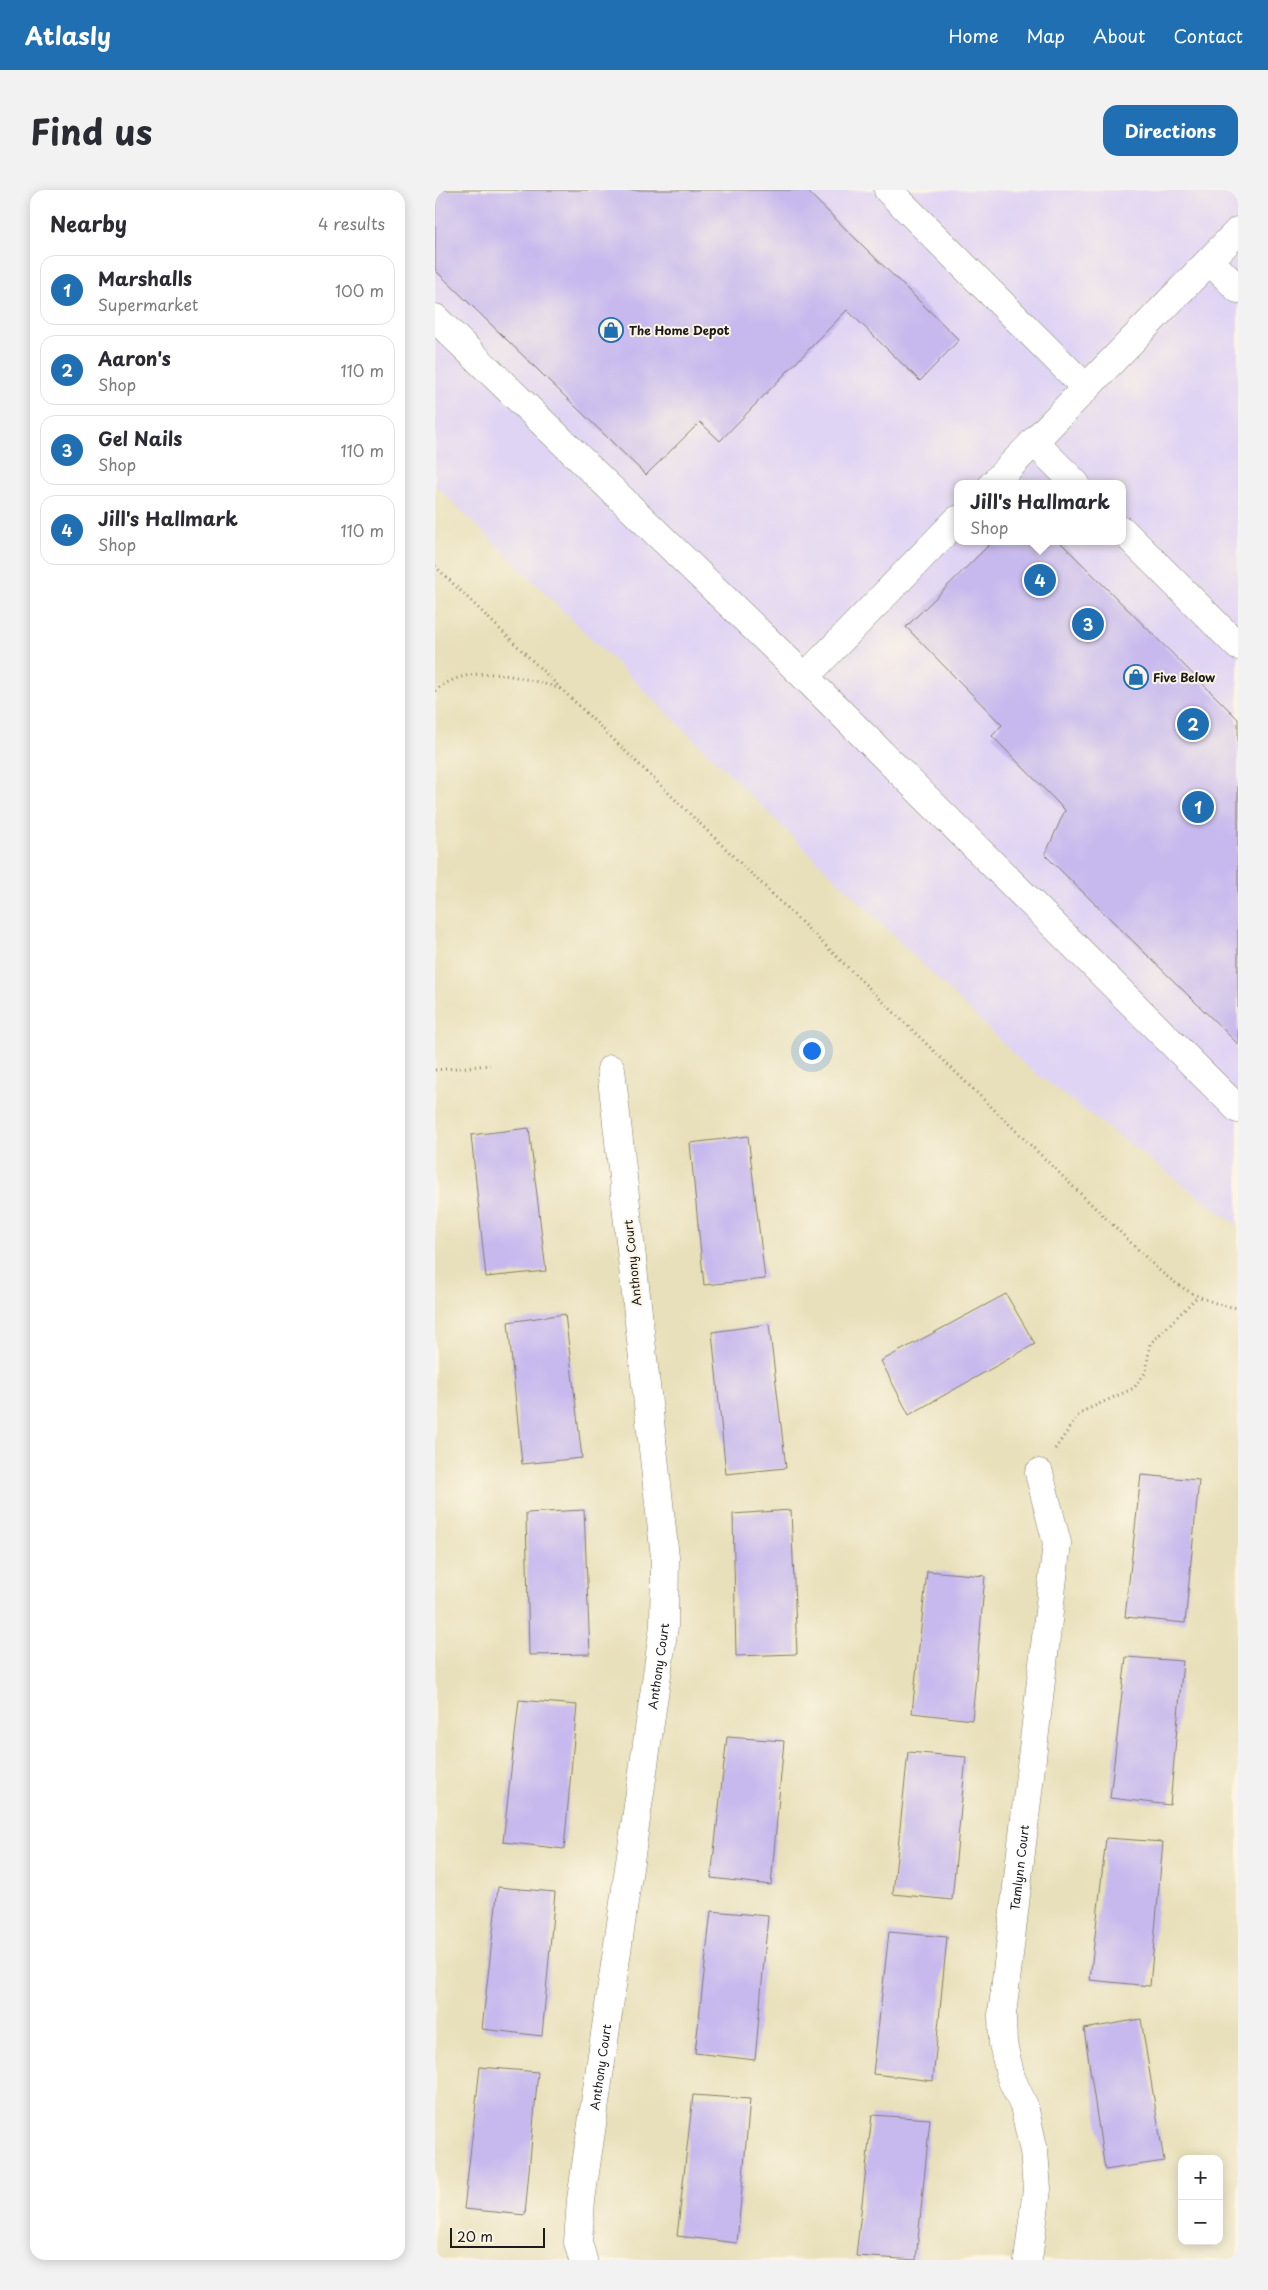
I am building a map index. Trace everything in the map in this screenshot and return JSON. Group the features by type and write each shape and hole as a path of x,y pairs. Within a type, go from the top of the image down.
{"street":[{"path":"888,190 1086,388"},
{"path":"997,480 1238,232"},
{"path":"1210,261 1238,288"},
{"path":"435,318 805,677 1238,1109"},
{"path":"1033,442 1072,480"},
{"path":"805,677 954,523"},
{"path":"1126,533 1238,646"},
{"name":"Anthony Court","path":"583,2260 578,2242 581,2200 664,1626 666,1594 664,1547 611,1068"},
{"name":"Tamlynn Court","path":"1028,2260 1037,2189 1034,2151 1024,2106 1011,2078 1003,2044 1002,2014 1057,1543 1039,1473"}],"path":[{"path":"435,566 1159,1270 1198,1296 1220,1305 1238,1308"},
{"path":"435,691 459,677 477,674 532,680 563,690"},
{"path":"435,1070 490,1064"},
{"path":"1039,1473 1078,1416 1086,1410 1134,1388 1146,1372 1150,1344 1198,1296"}],"shaded area":[{"path":"435,190 1238,190 1238,1226 1026,1066 435,485"}],"building":[{"name":"The Home Depot","path":"435,190 806,190 959,340 920,381 847,310 720,441 700,422 646,475 435,270"},
{"path":"989,545 1063,545 1238,719 1238,1044 1045,855 1065,810 992,736 1002,725 906,627"},
{"path":"529,1128 546,1271 486,1277 471,1135"},
{"path":"748,1136 765,1279 704,1285 690,1143"},
{"path":"1006,1294 1035,1344 909,1415 881,1361"},
{"path":"565,1314 582,1458 522,1464 508,1322"},
{"path":"769,1324 786,1468 726,1474 712,1332"},
{"path":"1141,1475 1199,1480 1185,1623 1125,1617"},
{"path":"584,1510 590,1654 529,1655 526,1513"},
{"path":"791,1510 797,1654 736,1656 733,1514"},
{"path":"927,1571 985,1576 972,1720 912,1713"},
{"path":"1126,1657 1183,1661 1170,1805 1110,1798"},
{"path":"519,1700 577,1705 564,1849 503,1842"},
{"path":"727,1737 784,1741 771,1885 711,1878"},
{"path":"908,1752 966,1757 952,1900 893,1894"},
{"path":"1106,1838 1163,1842 1150,1986 1090,1980"},
{"path":"498,1887 555,1892 542,2036 482,2029"},
{"path":"711,1911 768,1916 755,2060 695,2053"},
{"path":"889,1932 947,1937 933,2081 873,2074"},
{"path":"1141,2019 1164,2161 1105,2170 1084,2029"},
{"path":"480,2067 538,2072 525,2215 464,2209"},
{"path":"693,2095 750,2099 737,2243 677,2236"},
{"path":"872,2115 930,2119 916,2260 856,2256"}],"place":[{"name":"The Home Depot","path":"611,330"},
{"name":"Jill's Hallmark","path":"1040,580"},
{"name":"Gel Nails","path":"1088,624"},
{"name":"Five Below","path":"1136,677"},
{"name":"Aaron's","path":"1193,724"},
{"name":"Marshalls","path":"1198,807"}]}
